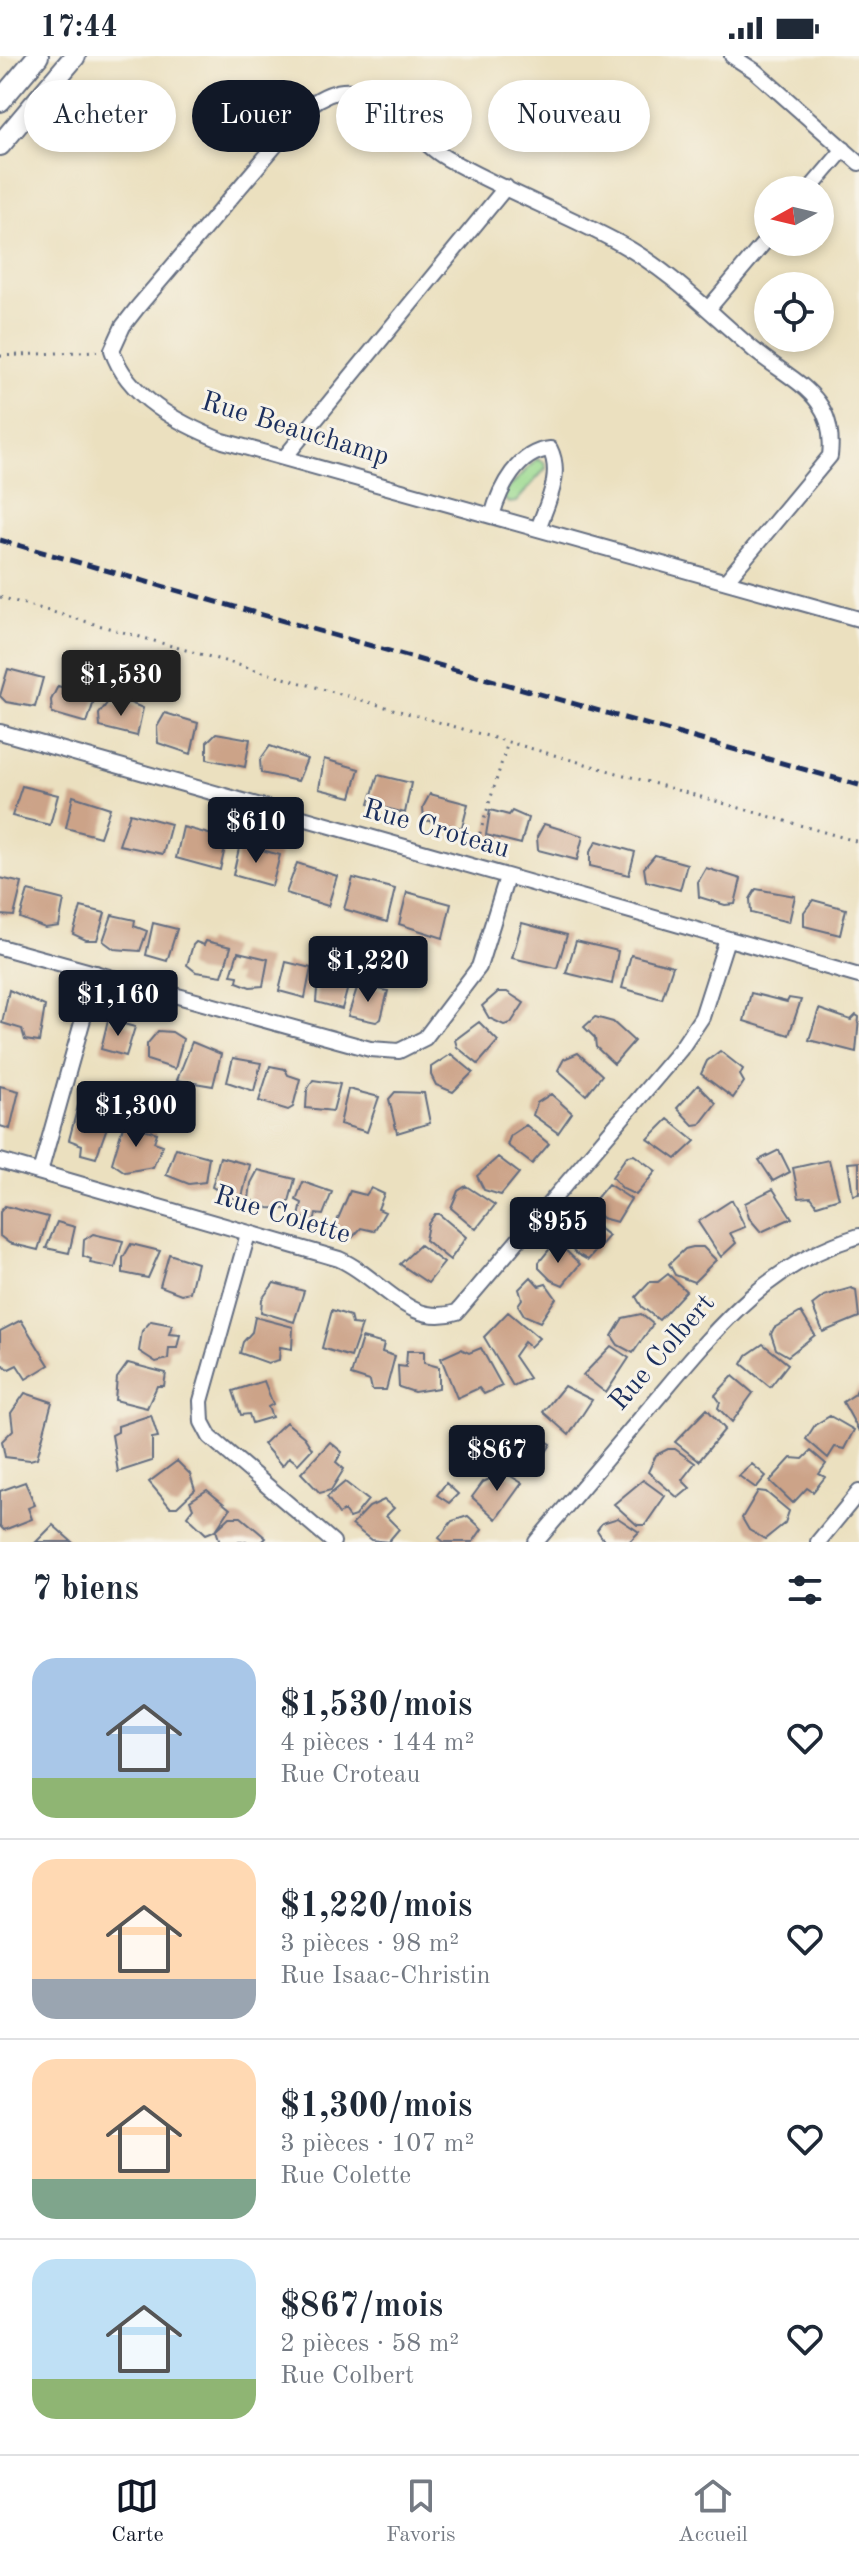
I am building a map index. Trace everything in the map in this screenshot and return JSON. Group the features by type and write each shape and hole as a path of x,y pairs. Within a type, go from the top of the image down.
{"street":[{"path":"0,101 38,56"},
{"path":"0,145 75,56"},
{"path":"732,56 755,71 859,163"},
{"path":"112,350 123,326 137,308 309,106 327,93 353,91 376,98 415,136 445,157 620,244 675,279 744,341 818,399 828,416 832,436 830,456 726,581"},
{"path":"821,176 844,149"},
{"path":"285,457 506,187"},
{"path":"709,308 754,255"},
{"name":"Rue Beauchamp","path":"112,350 119,372 188,427 859,619"},
{"path":"492,516 498,494 523,461 534,451 550,449 557,462 554,482 538,529"},
{"name":"Rue Croteau","path":"0,732 859,976"},
{"path":"0,947 370,1049 399,1051 425,1038 479,967 507,877"},
{"name":"Rue Colette","path":"0,1161 358,1267 415,1313 429,1318 457,1312 680,1050 702,1017 727,939"},
{"path":"40,1172 96,973"},
{"path":"248,1234 201,1401 202,1422 223,1450 333,1542"},
{"name":"Rue Colbert","path":"536,1542 729,1314 770,1279 835,1243 859,1236"},
{"path":"818,1542 859,1492"}],"path":[{"path":"0,356 112,350"},
{"path":"0,597 859,842"},
{"path":"469,867 508,742"}],"green space":[{"path":"537,459 544,462 546,468 516,502 509,503 504,499 505,492"}],"building":[{"path":"8,669 43,678 35,707 6,702 0,696"},
{"path":"58,686 95,698 87,723 52,713 51,700"},
{"path":"108,702 124,706 128,702 143,708 137,736 100,727 99,714"},
{"path":"165,713 198,723 191,754 158,743 157,727"},
{"path":"216,733 250,739 245,767 207,759 207,742"},
{"path":"270,746 307,759 298,781 261,773 260,760"},
{"path":"324,759 359,769 351,797 319,789"},
{"path":"378,775 411,783 405,813 369,804"},
{"path":"22,786 58,795 50,825 12,816"},
{"path":"430,794 468,804 462,828 424,820 423,807"},
{"path":"73,796 110,808 100,837 66,828"},
{"path":"490,810 509,815 512,811 528,818 521,844 486,835"},
{"path":"130,813 171,824 163,854 119,845"},
{"path":"544,824 583,836 577,860 538,850 537,837"},
{"path":"183,827 227,839 220,870 176,858"},
{"path":"597,841 635,852 629,875 590,866 590,852"},
{"path":"240,844 280,855 272,886 233,875"},
{"path":"655,855 687,864 680,890 646,881 644,868"},
{"path":"297,863 337,876 328,906 286,893"},
{"path":"706,868 741,879 735,904 725,905 699,897 698,882"},
{"path":"0,878 22,883 14,916 0,915"},
{"path":"353,878 395,889 387,922 344,909"},
{"path":"756,889 795,896 789,922 751,913 750,899"},
{"path":"28,891 64,900 59,926 45,928 20,918"},
{"path":"407,892 451,904 443,938 399,924"},
{"path":"813,900 846,909 840,935 804,926 804,912"},
{"path":"81,907 105,913 97,940 86,940 73,934"},
{"path":"112,915 135,920 134,926 147,931 140,951 114,949 103,941"},
{"path":"153,923 177,929 167,961 146,955"},
{"path":"522,923 567,935 557,968 512,958"},
{"path":"206,941 231,947 222,976 196,972 187,965 193,945 196,942 204,945"},
{"path":"576,941 618,951 612,984 566,973"},
{"path":"238,952 268,959 263,986 250,987 237,982 238,976 231,975"},
{"path":"631,955 673,966 662,999 622,988"},
{"path":"286,962 311,968 305,998 279,991"},
{"path":"326,976 349,983 342,1009 316,1002 317,989"},
{"path":"358,985 388,991 381,1019 376,1022 348,1016"},
{"path":"9,990 45,1006 39,1042 25,1040 22,1029 2,1023"},
{"path":"498,992 507,992 524,1003 511,1023 504,1025 489,1018 482,1006"},
{"path":"751,993 787,1002 789,998 801,1000 789,1035 744,1021"},
{"path":"819,1009 851,1020 856,1015 859,1017 856,1052 809,1040"},
{"path":"595,1017 613,1022 634,1041 614,1064 596,1047 595,1038 584,1027"},
{"path":"108,1020 135,1027 126,1056 101,1049"},
{"path":"479,1022 498,1041 478,1064 457,1047 455,1040"},
{"path":"158,1031 172,1032 183,1039 175,1069 147,1060 147,1044"},
{"path":"192,1042 221,1054 213,1086 177,1080"},
{"path":"720,1051 743,1069 740,1075 744,1082 733,1098 701,1074 707,1061"},
{"path":"578,1053 602,1075 586,1095 558,1070 564,1059"},
{"path":"451,1054 473,1072 453,1092 436,1085 431,1075 431,1067"},
{"path":"233,1058 261,1063 254,1091 227,1082"},
{"path":"270,1066 285,1069 288,1075 300,1079 293,1107 288,1110 259,1101"},
{"path":"313,1080 340,1084 333,1111 306,1108 307,1090"},
{"path":"698,1085 716,1103 700,1124 693,1125 677,1108"},
{"path":"0,1086 19,1091 10,1129 0,1126"},
{"path":"348,1089 379,1097 367,1132 340,1124"},
{"path":"395,1092 424,1093 430,1123 397,1133 389,1099"},
{"path":"551,1094 572,1113 558,1133 533,1115 537,1103"},
{"path":"78,1106 111,1116 96,1158 81,1154 82,1145 69,1140"},
{"path":"668,1119 695,1141 676,1159 648,1139"},
{"path":"124,1123 157,1133 154,1142 163,1145 153,1167 125,1172 112,1163"},
{"path":"526,1125 549,1144 532,1164 507,1145 511,1135"},
{"path":"176,1148 209,1157 205,1182 189,1184 166,1175"},
{"path":"779,1150 790,1172 773,1181 759,1160"},
{"path":"634,1155 656,1171 636,1195 623,1189 612,1177 627,1156"},
{"path":"220,1157 250,1165 242,1197 232,1198 212,1187"},
{"path":"498,1157 519,1173 501,1195 484,1190 477,1176"},
{"path":"829,1160 839,1198 817,1205 811,1197 799,1198 793,1168"},
{"path":"859,1162 859,1194 853,1195 848,1163"},
{"path":"258,1170 295,1179 287,1209 268,1208 249,1199 251,1183"},
{"path":"303,1182 332,1192 323,1215 316,1214 314,1221 299,1217 302,1203 296,1200"},
{"path":"608,1184 631,1199 617,1222 602,1218 590,1206"},
{"path":"466,1186 495,1205 476,1229 451,1208 458,1191"},
{"path":"371,1188 384,1194 378,1209 385,1212 374,1231 361,1228 352,1238 334,1228 350,1191 366,1195"},
{"path":"773,1189 792,1218 761,1232 749,1218 745,1203"},
{"path":"732,1200 745,1227 730,1233 736,1243 721,1257 698,1222"},
{"path":"5,1206 48,1217 38,1250 9,1243 0,1236 0,1212"},
{"path":"435,1214 466,1237 450,1260 425,1240 428,1224"},
{"path":"582,1215 609,1236 588,1260 575,1253 569,1242 574,1234 568,1228"},
{"path":"57,1222 75,1227 69,1253 46,1248"},
{"path":"93,1234 123,1241 115,1268 90,1263 91,1259 83,1256 84,1240"},
{"path":"131,1244 160,1251 148,1278 123,1273 123,1258"},
{"path":"420,1245 444,1263 428,1283 400,1264"},
{"path":"552,1246 561,1246 580,1264 563,1285 551,1280 539,1268 539,1262"},
{"path":"703,1247 716,1260 694,1282 675,1275 669,1264 685,1249"},
{"path":"169,1254 197,1263 190,1292 181,1294 160,1286"},
{"path":"668,1274 686,1291 659,1320 642,1307 636,1297 650,1282 658,1282"},
{"path":"531,1277 539,1286 546,1284 556,1298 540,1322 524,1315 518,1305 522,1299 519,1289"},
{"path":"274,1283 304,1291 294,1322 261,1312 262,1299"},
{"path":"851,1288 856,1290 859,1317 823,1332 812,1305 824,1296"},
{"path":"332,1310 350,1316 352,1324 362,1325 351,1357 322,1348"},
{"path":"508,1312 539,1338 530,1347 524,1342 514,1356 529,1378 513,1386 484,1337"},
{"path":"801,1312 815,1335 788,1356 776,1349 771,1334 774,1328"},
{"path":"641,1314 653,1324 633,1353 618,1345 612,1336 623,1318"},
{"path":"255,1317 293,1327 292,1349 280,1347 279,1360 268,1363 240,1353 243,1342 252,1332"},
{"path":"21,1320 49,1365 26,1379 17,1365 9,1369 0,1363 0,1331"},
{"path":"151,1321 172,1325 169,1334 180,1335 177,1348 169,1348 168,1359 156,1362 139,1351 142,1331"},
{"path":"362,1338 384,1344 382,1352 395,1356 386,1390 372,1390 370,1381 351,1375"},
{"path":"763,1344 788,1364 770,1387 742,1364 747,1355"},
{"path":"611,1346 629,1358 606,1393 583,1375"},
{"path":"481,1348 502,1386 484,1394 479,1388 457,1398 441,1358 461,1349 469,1353"},
{"path":"407,1351 424,1351 424,1363 439,1367 439,1388 414,1392 399,1387 398,1366 406,1367"},
{"path":"128,1363 166,1373 164,1386 157,1386 147,1408 115,1400 117,1378"},
{"path":"733,1376 753,1393 732,1422 718,1408 720,1402 715,1395"},
{"path":"264,1381 273,1404 268,1407 272,1417 252,1423 249,1414 241,1415 233,1391"},
{"path":"859,1385 859,1431 843,1402 855,1394"},
{"path":"564,1386 592,1400 569,1435 543,1412"},
{"path":"25,1393 52,1402 37,1458 30,1460 5,1457 2,1441 13,1430 11,1413"},
{"path":"707,1409 725,1429 699,1461 675,1442"},
{"path":"151,1415 158,1437 152,1438 152,1461 118,1472 112,1435 118,1432 118,1426"},
{"path":"830,1416 854,1430 844,1449 835,1447 828,1458 806,1439 815,1425"},
{"path":"286,1422 304,1437 312,1449 298,1464 289,1457 282,1466 263,1444"},
{"path":"534,1433 551,1444 533,1473 510,1453 517,1441 528,1441"},
{"path":"330,1442 342,1452 336,1462 344,1469 331,1490 320,1493 301,1473"},
{"path":"675,1449 695,1463 682,1480 690,1488 678,1498 648,1472 656,1455"},
{"path":"811,1451 826,1464 819,1474 825,1477 813,1492 807,1488 793,1503 770,1481 791,1458 803,1459"},
{"path":"177,1461 190,1474 195,1490 177,1507 170,1507 149,1482"},
{"path":"752,1464 766,1476 756,1488 739,1476"},
{"path":"504,1472 522,1483 496,1519 472,1497 483,1482"},
{"path":"643,1480 665,1496 645,1525 637,1525 614,1504"},
{"path":"25,1482 35,1505 28,1508 32,1519 4,1530 0,1526 0,1491"},
{"path":"345,1482 368,1500 355,1516 349,1518 344,1511 339,1514 327,1497"},
{"path":"446,1483 458,1494 449,1503 437,1495"},
{"path":"207,1490 230,1509 216,1530 206,1534 187,1516 193,1508 190,1501"},
{"path":"758,1491 766,1492 789,1511 785,1523 765,1539 749,1530 742,1518"},
{"path":"384,1500 394,1508 386,1516 399,1529 388,1542 371,1540 352,1525 369,1507"},
{"path":"468,1516 482,1529 473,1542 444,1542 439,1538 452,1521"},
{"path":"230,1517 241,1517 266,1538 262,1542 220,1542 216,1530"},
{"path":"618,1518 639,1532 629,1542 605,1542 597,1530 602,1523"},
{"path":"53,1525 72,1542 36,1542"}],"railway":[{"path":"0,540 859,785"}]}
